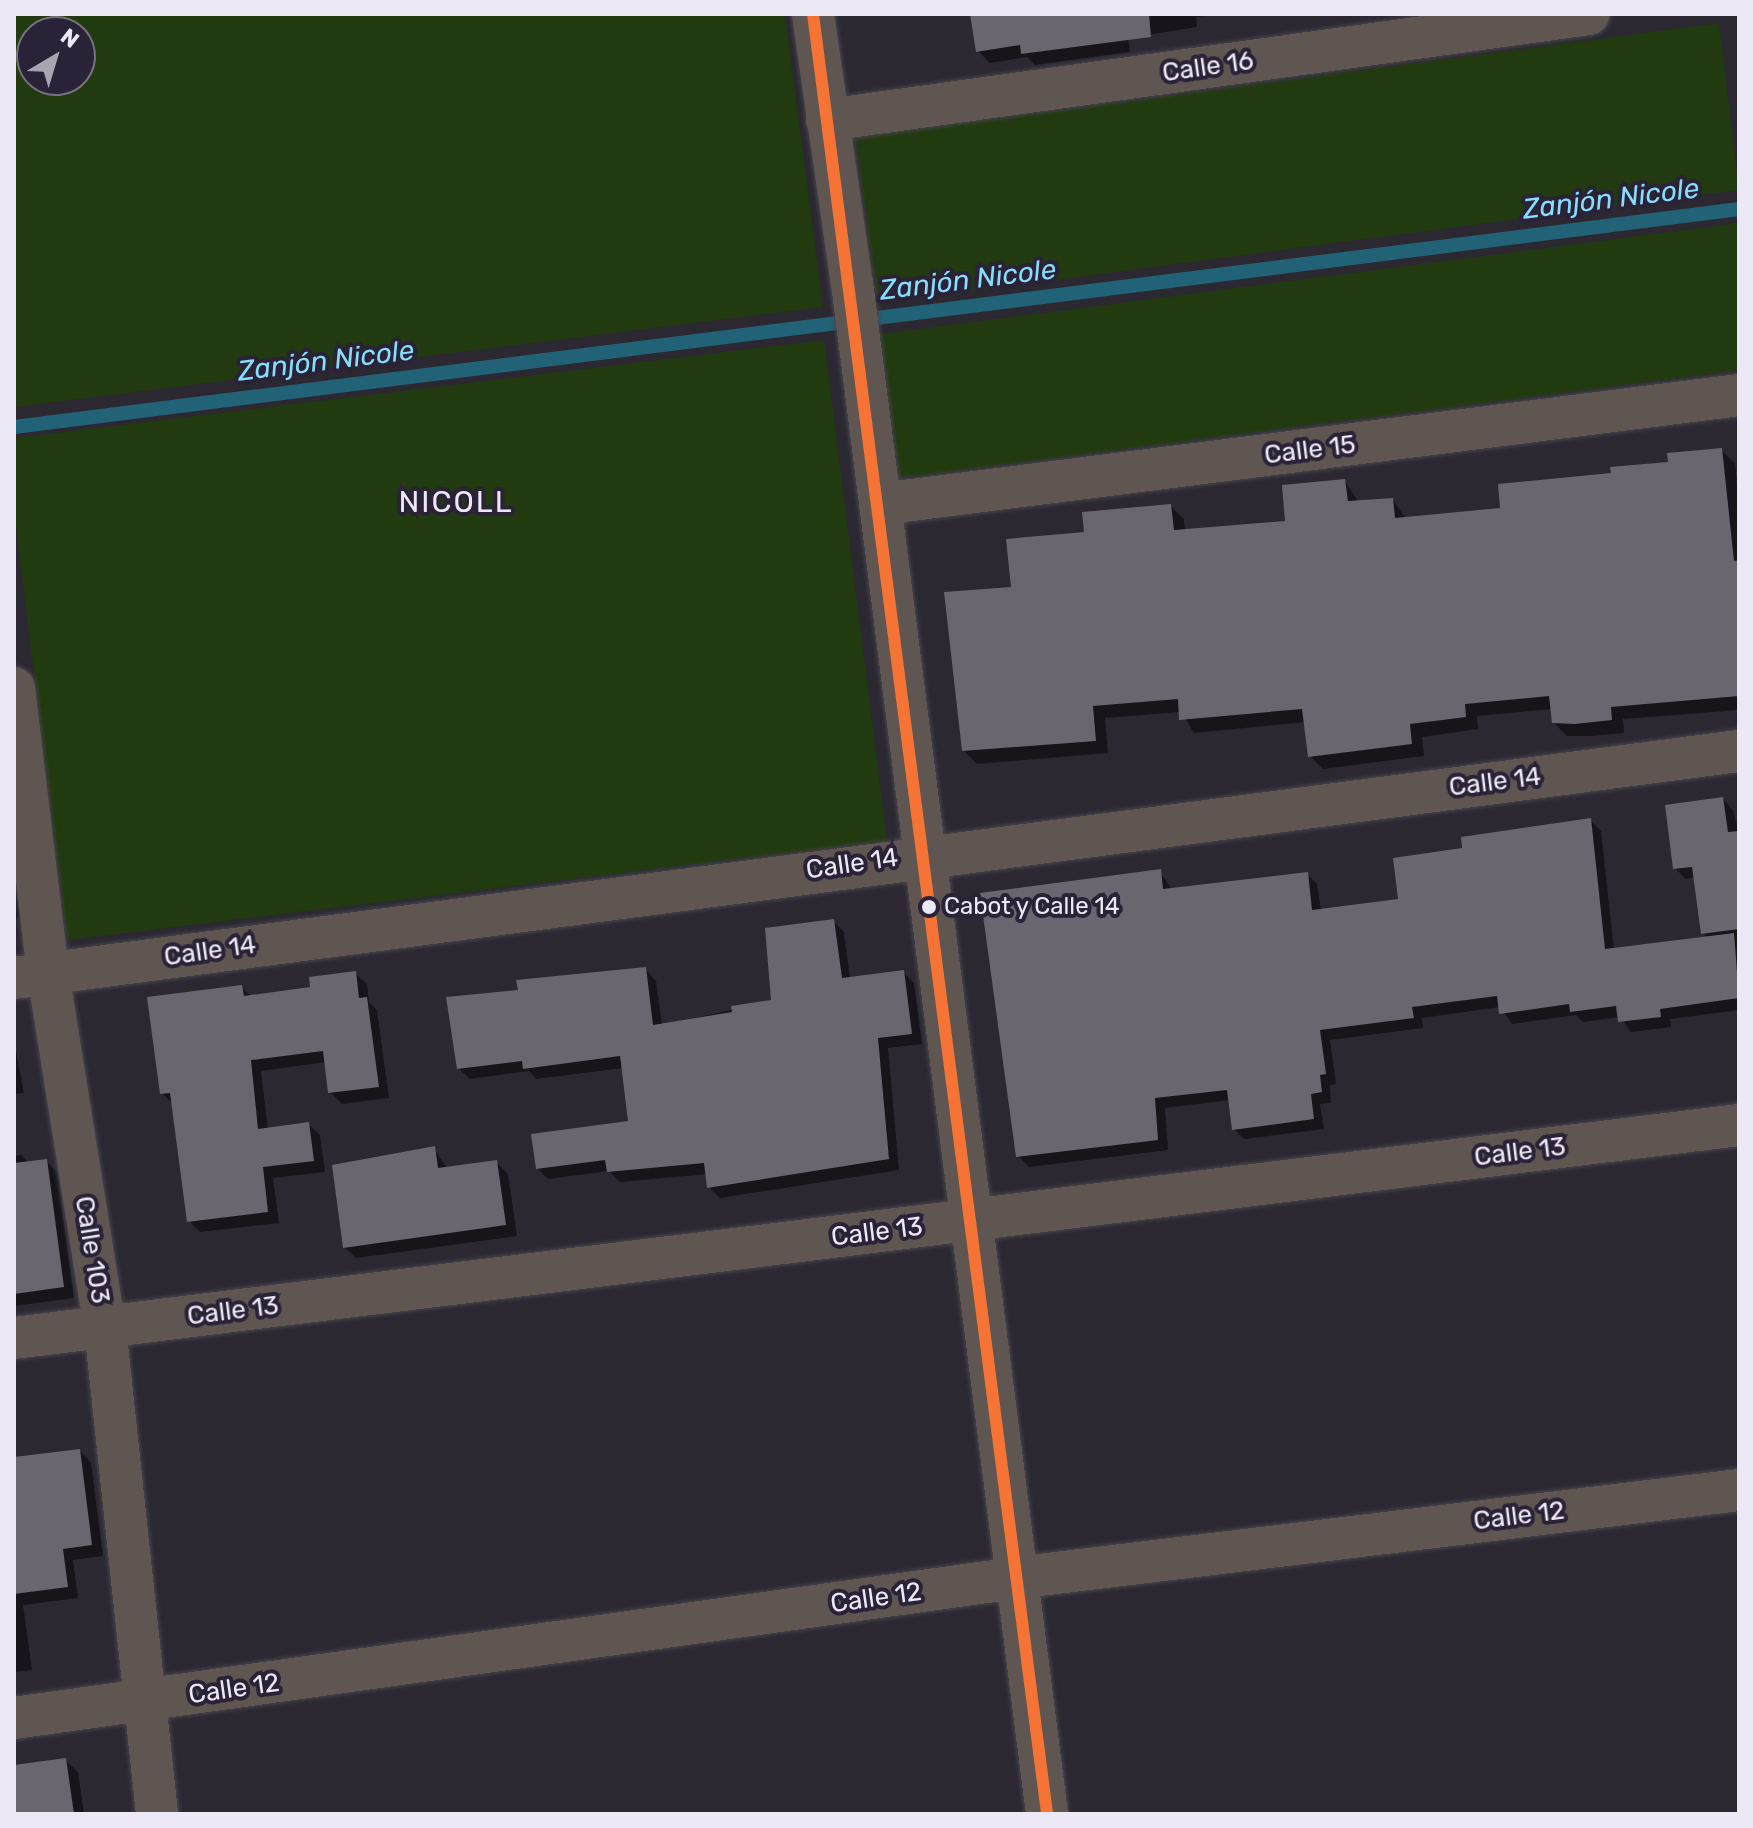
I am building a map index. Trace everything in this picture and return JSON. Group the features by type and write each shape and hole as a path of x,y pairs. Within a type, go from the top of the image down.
{"street":[{"path":"813,14 852,283 922,855 1047,1814"},
{"name":"Calle 16","path":"827,120 1589,14"},
{"name":"Calle 15","path":"880,504 1739,395"},
{"name":"Calle 103","path":"14,688 31,975 105,1327 157,1814"},
{"name":"Calle 14","path":"31,975 922,855 1739,751"},
{"name":"Calle 13","path":"14,1338 1739,1125"},
{"name":"Calle 12","path":"14,1718 1015,1578 1739,1490"}],"green space":[{"path":"14,14 785,14 823,307 14,407"},
{"path":"1719,23 1739,190 878,303 855,137"},
{"path":"1739,223 1739,370 899,478 880,334"},
{"path":"824,340 887,841 67,940 14,512 14,438"}],"building":[{"path":"970,14 1149,14 1151,37 1021,54 1020,45 976,52"},
{"path":"1722,448 1734,561 1739,560 1739,696 1611,707 1612,720 1575,724 1552,723 1549,696 1465,704 1466,717 1410,724 1412,744 1308,757 1302,709 1179,720 1178,699 1093,706 1096,741 962,751 944,592 1011,587 1006,539 1084,532 1082,512 1171,504 1174,530 1285,521 1282,485 1345,479 1348,501 1393,498 1395,518 1500,508 1498,484 1611,473 1610,467 1668,462 1667,453"},
{"path":"1723,797 1728,832 1739,831 1739,929 1701,934 1692,867 1673,869 1665,805"},
{"path":"1591,818 1605,949 1734,933 1739,998 1660,1009 1661,1017 1618,1022 1616,1006 1570,1012 1569,1004 1499,1014 1497,996 1412,1007 1414,1018 1320,1030 1326,1074 1320,1075 1322,1092 1311,1094 1314,1119 1232,1130 1227,1090 1155,1098 1158,1140 1016,1157 980,893 1161,869 1163,889 1308,872 1312,910 1398,899 1393,858 1462,848 1461,837"},
{"path":"834,919 842,978 904,970 912,1034 878,1038 889,1159 707,1188 704,1163 607,1172 605,1160 536,1169 531,1134 628,1121 620,1056 523,1069 522,1061 457,1069 446,997 518,990 516,980 646,967 653,1025 732,1012 731,1006 771,1000 765,928"},
{"path":"356,971 359,998 367,997 379,1087 328,1093 323,1051 251,1060 258,1129 309,1122 314,1161 263,1167 268,1212 187,1222 170,1093 160,1094 147,997 242,985 244,996 310,987 309,977"},
{"path":"435,1146 438,1168 497,1160 506,1225 343,1248 332,1165"},
{"path":"47,1159 64,1287 14,1294 14,1163"},
{"path":"80,1449 92,1545 63,1549 68,1587 14,1594 14,1457"},
{"path":"66,1758 74,1814 14,1814 14,1765"}],"waterway":[{"name":"Zanjón Nicole","path":"14,427 1739,209"}],"transit line":[{"path":"813,14 1047,1814"}],"place":[{"name":"Cabot y Calle 14","path":"929,907"}],"district":[{"name":"NICOLL","path":"456,502"}]}
